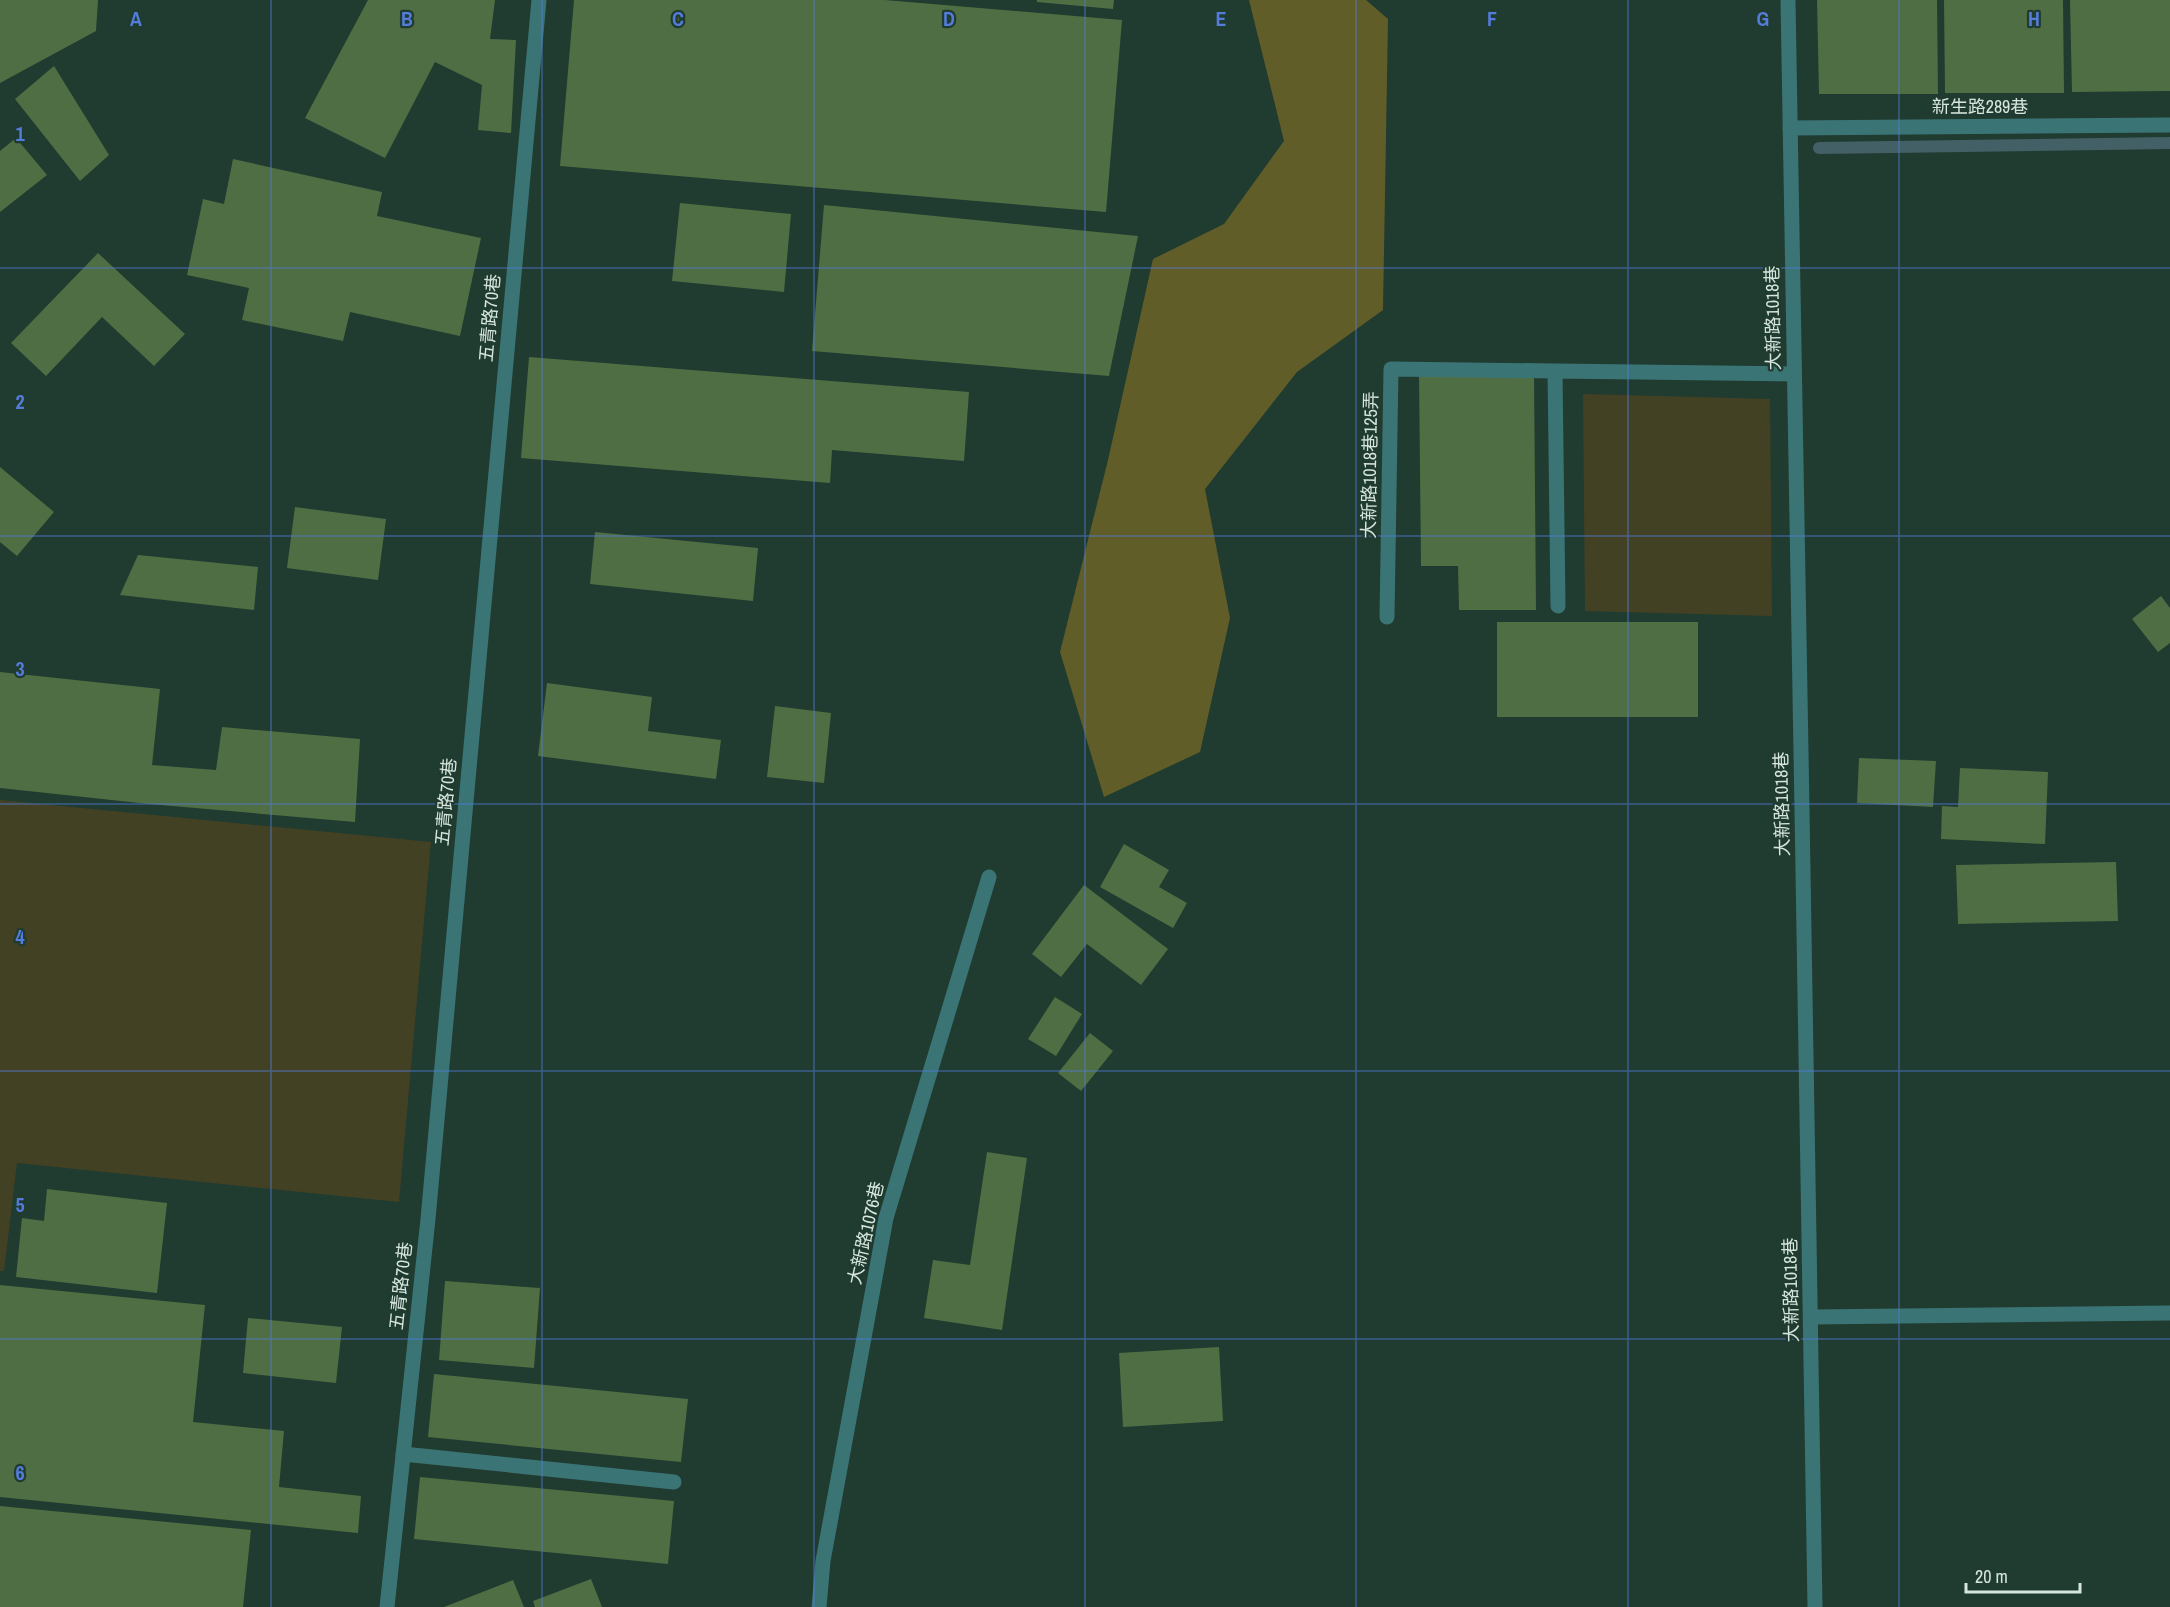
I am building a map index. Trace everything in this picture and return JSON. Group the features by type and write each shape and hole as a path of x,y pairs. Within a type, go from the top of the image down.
{"street":[{"name":"五青路70巷","path":"387,1607 428,1219 539,0"},
{"name":"大新路1018巷","path":"1788,0 1793,374 1812,1317 1815,1607"},
{"name":"新生路289巷","path":"1790,128 2170,125"},
{"name":"大新路1018巷125弄","path":"1387,617 1391,369 1793,374"},
{"path":"1555,370 1558,606"},
{"name":"大新路1076巷","path":"819,1607 823,1561 886,1218 989,877"},
{"path":"1812,1317 2170,1313"},
{"path":"403,1454 674,1482"}],"shaded area":[{"path":"1249,0 1366,0 1388,19 1383,310 1297,372 1205,489 1230,618 1200,752 1104,797 1060,652 1108,460 1153,259 1224,224 1284,141"},
{"path":"1583,394 1770,399 1772,616 1585,611"},
{"path":"0,800 431,842 399,1202 17,1163 4,1271 0,1271"}],"building":[{"path":"0,0 98,0 96,31 0,83"},
{"path":"368,0 495,0 490,39 516,40 511,133 478,130 482,85 435,62 385,158 305,118"},
{"path":"574,0 885,0 1122,20 1106,212 560,166"},
{"path":"1037,0 1114,0 1113,9 1037,2"},
{"path":"1817,0 1937,0 1938,94 1819,94"},
{"path":"1944,0 2063,0 2064,93 1945,93"},
{"path":"2070,0 2170,0 2170,91 2072,92"},
{"path":"54,66 109,155 80,181 15,99"},
{"path":"16,138 47,175 0,212 0,151"},
{"path":"233,159 382,192 377,216 481,238 460,336 350,312 343,341 242,320 249,288 187,275 203,199 224,204"},
{"path":"680,203 791,214 784,292 672,281"},
{"path":"824,205 1138,236 1109,376 812,351"},
{"path":"98,253 185,334 154,366 102,317 46,376 11,343"},
{"path":"529,357 969,392 964,461 832,450 830,483 521,458"},
{"path":"1419,373 1534,373 1536,610 1459,610 1458,566 1421,566"},
{"path":"0,467 54,512 17,556 0,542"},
{"path":"295,507 386,519 378,580 287,568"},
{"path":"595,532 758,548 753,601 590,584"},
{"path":"138,555 258,567 254,610 120,595"},
{"path":"2161,596 2170,608 2170,643 2158,652 2132,619"},
{"path":"1497,622 1698,622 1698,717 1497,717"},
{"path":"0,672 160,689 152,765 216,770 222,727 360,739 355,822 0,788"},
{"path":"547,683 652,697 648,731 721,740 716,779 538,756"},
{"path":"775,706 831,713 824,783 767,777"},
{"path":"1859,758 1936,761 1933,807 1857,803"},
{"path":"1960,768 2048,772 2045,844 1941,839 1942,806 1958,807"},
{"path":"1124,844 1169,870 1159,887 1187,903 1173,928 1100,887"},
{"path":"2116,862 2118,921 1958,924 1956,865"},
{"path":"1084,885 1168,949 1141,985 1087,944 1061,977 1032,954"},
{"path":"1055,997 1082,1014 1056,1056 1028,1039"},
{"path":"1090,1033 1113,1051 1081,1091 1058,1073"},
{"path":"987,1152 1027,1158 1002,1330 924,1318 933,1260 970,1265"},
{"path":"47,1189 167,1203 157,1293 16,1277 22,1218 44,1221"},
{"path":"445,1281 540,1288 534,1368 439,1360"},
{"path":"0,1285 205,1305 193,1422 284,1431 279,1487 361,1496 358,1533 0,1497"},
{"path":"248,1318 342,1327 336,1383 243,1373"},
{"path":"1219,1347 1223,1421 1123,1427 1119,1353"},
{"path":"434,1374 688,1399 681,1462 428,1437"},
{"path":"420,1477 674,1501 668,1564 414,1539"},
{"path":"0,1506 251,1530 243,1607 0,1607"},
{"path":"591,1579 602,1607 535,1607 533,1601"},
{"path":"513,1580 524,1607 444,1607"}],"waterway":[{"path":"1819,148 2170,143"}]}
